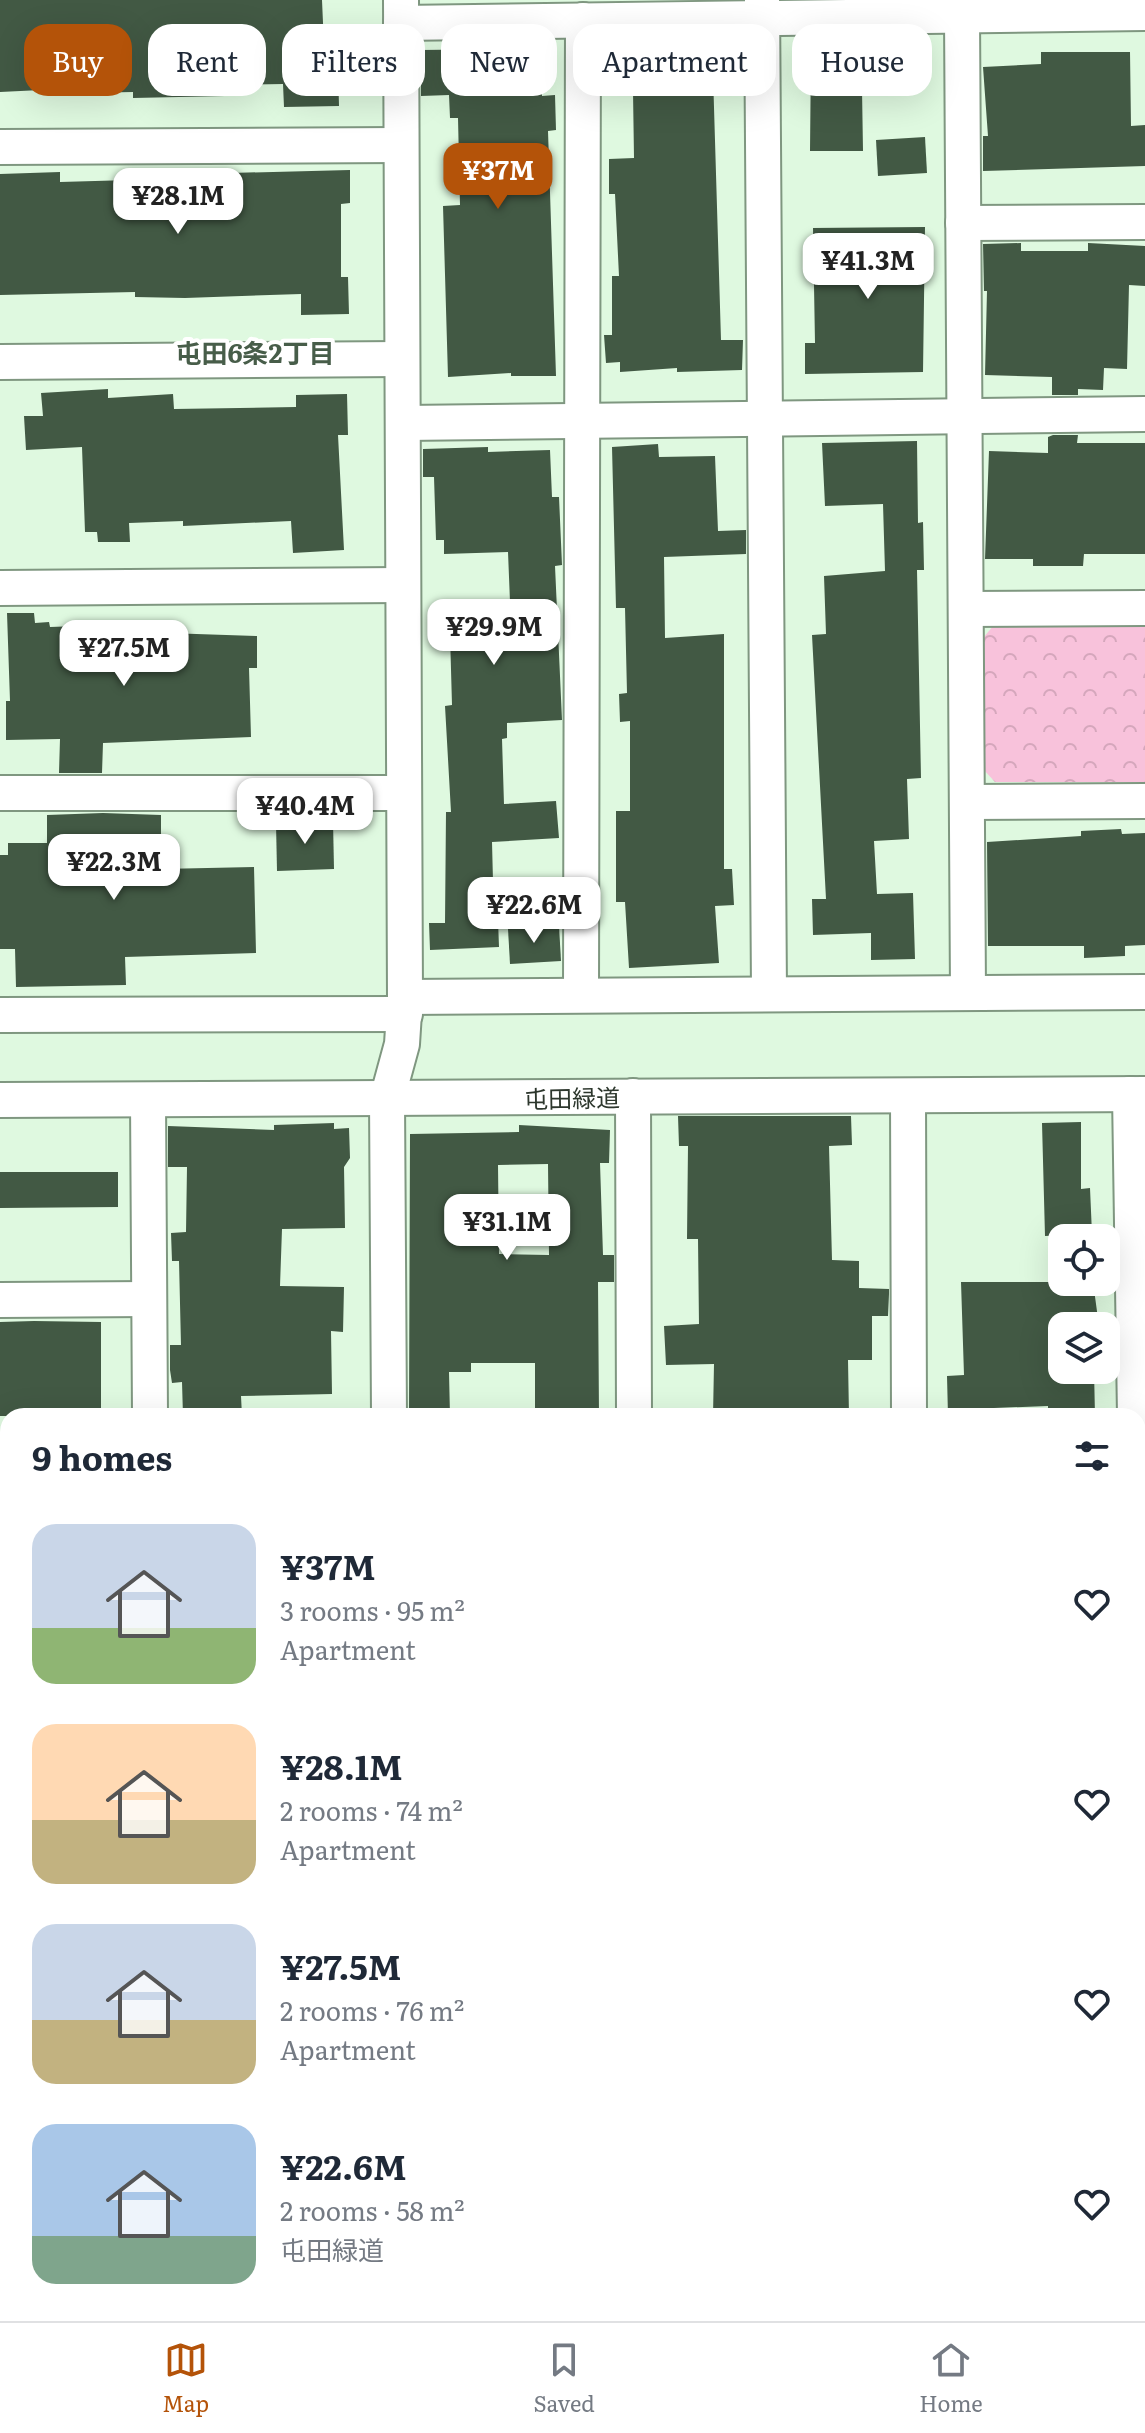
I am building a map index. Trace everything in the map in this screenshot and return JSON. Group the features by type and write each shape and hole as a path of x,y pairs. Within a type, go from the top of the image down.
{"street":[{"path":"762,10 769,992"},
{"path":"389,1408 387,1099 402,1044 405,1005 401,12 583,20 762,10 962,15 1145,13"},
{"path":"962,15 968,992"},
{"path":"581,995 583,20"},
{"path":"0,147 401,145"},
{"path":"963,223 1145,222"},
{"path":"0,362 402,359"},
{"path":"405,423 1145,414"},
{"path":"0,588 402,585"},
{"path":"966,609 1145,608"},
{"path":"0,793 404,793"},
{"path":"967,802 1145,801"},
{"path":"0,1015 405,1005 581,995 1145,992"},
{"path":"1135,1408 1139,1301 1138,1094"},
{"name":"屯田緑道","path":"0,1100 1138,1094"},
{"path":"633,1096 634,1408"},
{"path":"908,1096 909,1408"},
{"path":"148,1100 150,1408"},
{"path":"0,1300 149,1299"}],"green space":[{"path":"993,626 1145,626 1145,782 995,782 983,769 984,637"}],"building":[{"path":"0,0 322,0 323,24 282,24 282,84 266,84 266,24 148,24 148,96 225,96 133,98 132,24 24,24 24,91 0,92"},
{"path":"425,50 441,50 441,95 425,96"},
{"path":"1041,52 1130,52 1131,126 1145,125 1145,166 983,171 983,136 988,136 983,67 1041,64"},
{"path":"284,96 339,96 339,106 284,107"},
{"path":"449,96 555,96 556,130 548,131 556,376 511,376 511,373 448,377 443,206 460,205 458,118 450,118"},
{"path":"633,96 714,96 721,340 743,340 742,370 677,372 677,368 620,372 620,362 606,363 604,335 612,335 612,276 619,276 615,194 609,194 609,159 634,158"},
{"path":"811,96 862,96 863,151 810,151"},
{"path":"925,137 927,173 878,176 876,140"},
{"path":"350,170 350,203 341,204 341,277 348,277 349,314 301,315 301,294 185,298 135,297 135,292 0,295 0,174 60,172 60,182 130,180 130,175 231,176 231,173"},
{"path":"925,227 923,372 805,374 805,343 815,343 813,228"},
{"path":"1021,243 1021,251 1088,251 1088,243 1145,246 1145,286 1129,285 1127,369 1104,368 1103,390 1078,389 1078,395 1052,395 1052,377 985,375 987,291 984,291 983,244"},
{"path":"108,389 108,398 173,394 174,409 296,407 296,395 347,394 348,435 338,435 344,550 293,553 291,521 183,526 183,521 129,523 130,542 98,542 97,532 85,532 82,447 26,450 24,416 43,416 41,393"},
{"path":"1078,435 1077,443 1145,443 1145,554 1084,554 1083,566 1033,566 1033,559 985,559 989,451 1048,453 1048,437"},
{"path":"917,441 918,523 923,522 924,570 917,570 921,778 907,779 909,839 874,841 877,894 913,893 915,959 871,960 871,933 813,935 812,899 826,899 812,635 826,634 824,576 885,571 883,504 825,506 822,443"},
{"path":"658,444 659,457 715,456 718,531 746,530 746,554 664,557 665,638 724,634 724,869 732,869 734,905 715,906 719,963 629,968 625,902 616,902 616,811 630,811 630,721 620,722 619,694 627,693 625,608 616,608 612,447"},
{"path":"488,447 488,452 550,450 552,497 559,497 562,565 555,566 562,720 507,723 507,738 502,739 504,804 556,801 559,838 492,842 494,921 498,920 499,947 430,950 429,923 445,923 446,812 451,812 445,706 452,705 450,634 439,634 439,602 510,602 508,552 444,554 444,540 436,540 434,477 423,477 423,449"},
{"path":"7,613 34,613 35,623 49,622 50,627 107,625 107,631 257,636 257,668 249,668 251,737 103,743 102,773 59,773 60,739 6,740 6,701 10,701"},
{"path":"47,815 161,815 161,869 254,867 256,953 125,957 126,985 16,987 15,949 0,949 0,855 8,855 8,843 47,843"},
{"path":"333,821 334,869 277,871 276,823"},
{"path":"1121,829 1122,834 1145,833 1145,945 1125,946 1125,956 1084,958 1084,946 988,946 987,842 1081,836 1081,831"},
{"path":"559,926 561,961 510,964 508,929"},
{"path":"678,1116 851,1116 852,1145 829,1146 832,1260 859,1261 859,1288 889,1289 889,1294 888,1316 872,1316 872,1360 848,1360 849,1408 713,1408 714,1364 666,1365 664,1326 699,1324 698,1239 687,1239 688,1146 679,1146"},
{"path":"1081,1122 1081,1189 1090,1188 1092,1224 1048,1224 1048,1236 1045,1236 1042,1123"},
{"path":"334,1123 334,1129 349,1128 350,1158 344,1167 345,1228 282,1229 280,1286 344,1287 343,1332 331,1331 332,1394 241,1396 242,1408 183,1408 182,1382 172,1383 170,1370 170,1345 181,1345 179,1261 172,1261 171,1233 186,1232 187,1167 168,1167 168,1126 274,1130 274,1125"},
{"path":"519,1125 610,1130 609,1163 600,1163 603,1255 614,1255 614,1282 598,1282 599,1408 535,1408 535,1363 471,1363 471,1372 449,1372 450,1408 409,1408 410,1134 519,1132","holes":["548,1164 549,1255 499,1254 498,1165"]},
{"path":"0,1172 118,1172 118,1207 0,1208"},
{"path":"961,1282 1048,1282 1048,1296 1095,1296 1097,1312 1048,1312 1048,1384 1094,1384 1095,1408 948,1408 947,1376 964,1375"},
{"path":"0,1322 101,1322 101,1408 0,1408"}],"district":[{"name":"屯田6条2丁目","path":"255,351"}]}
